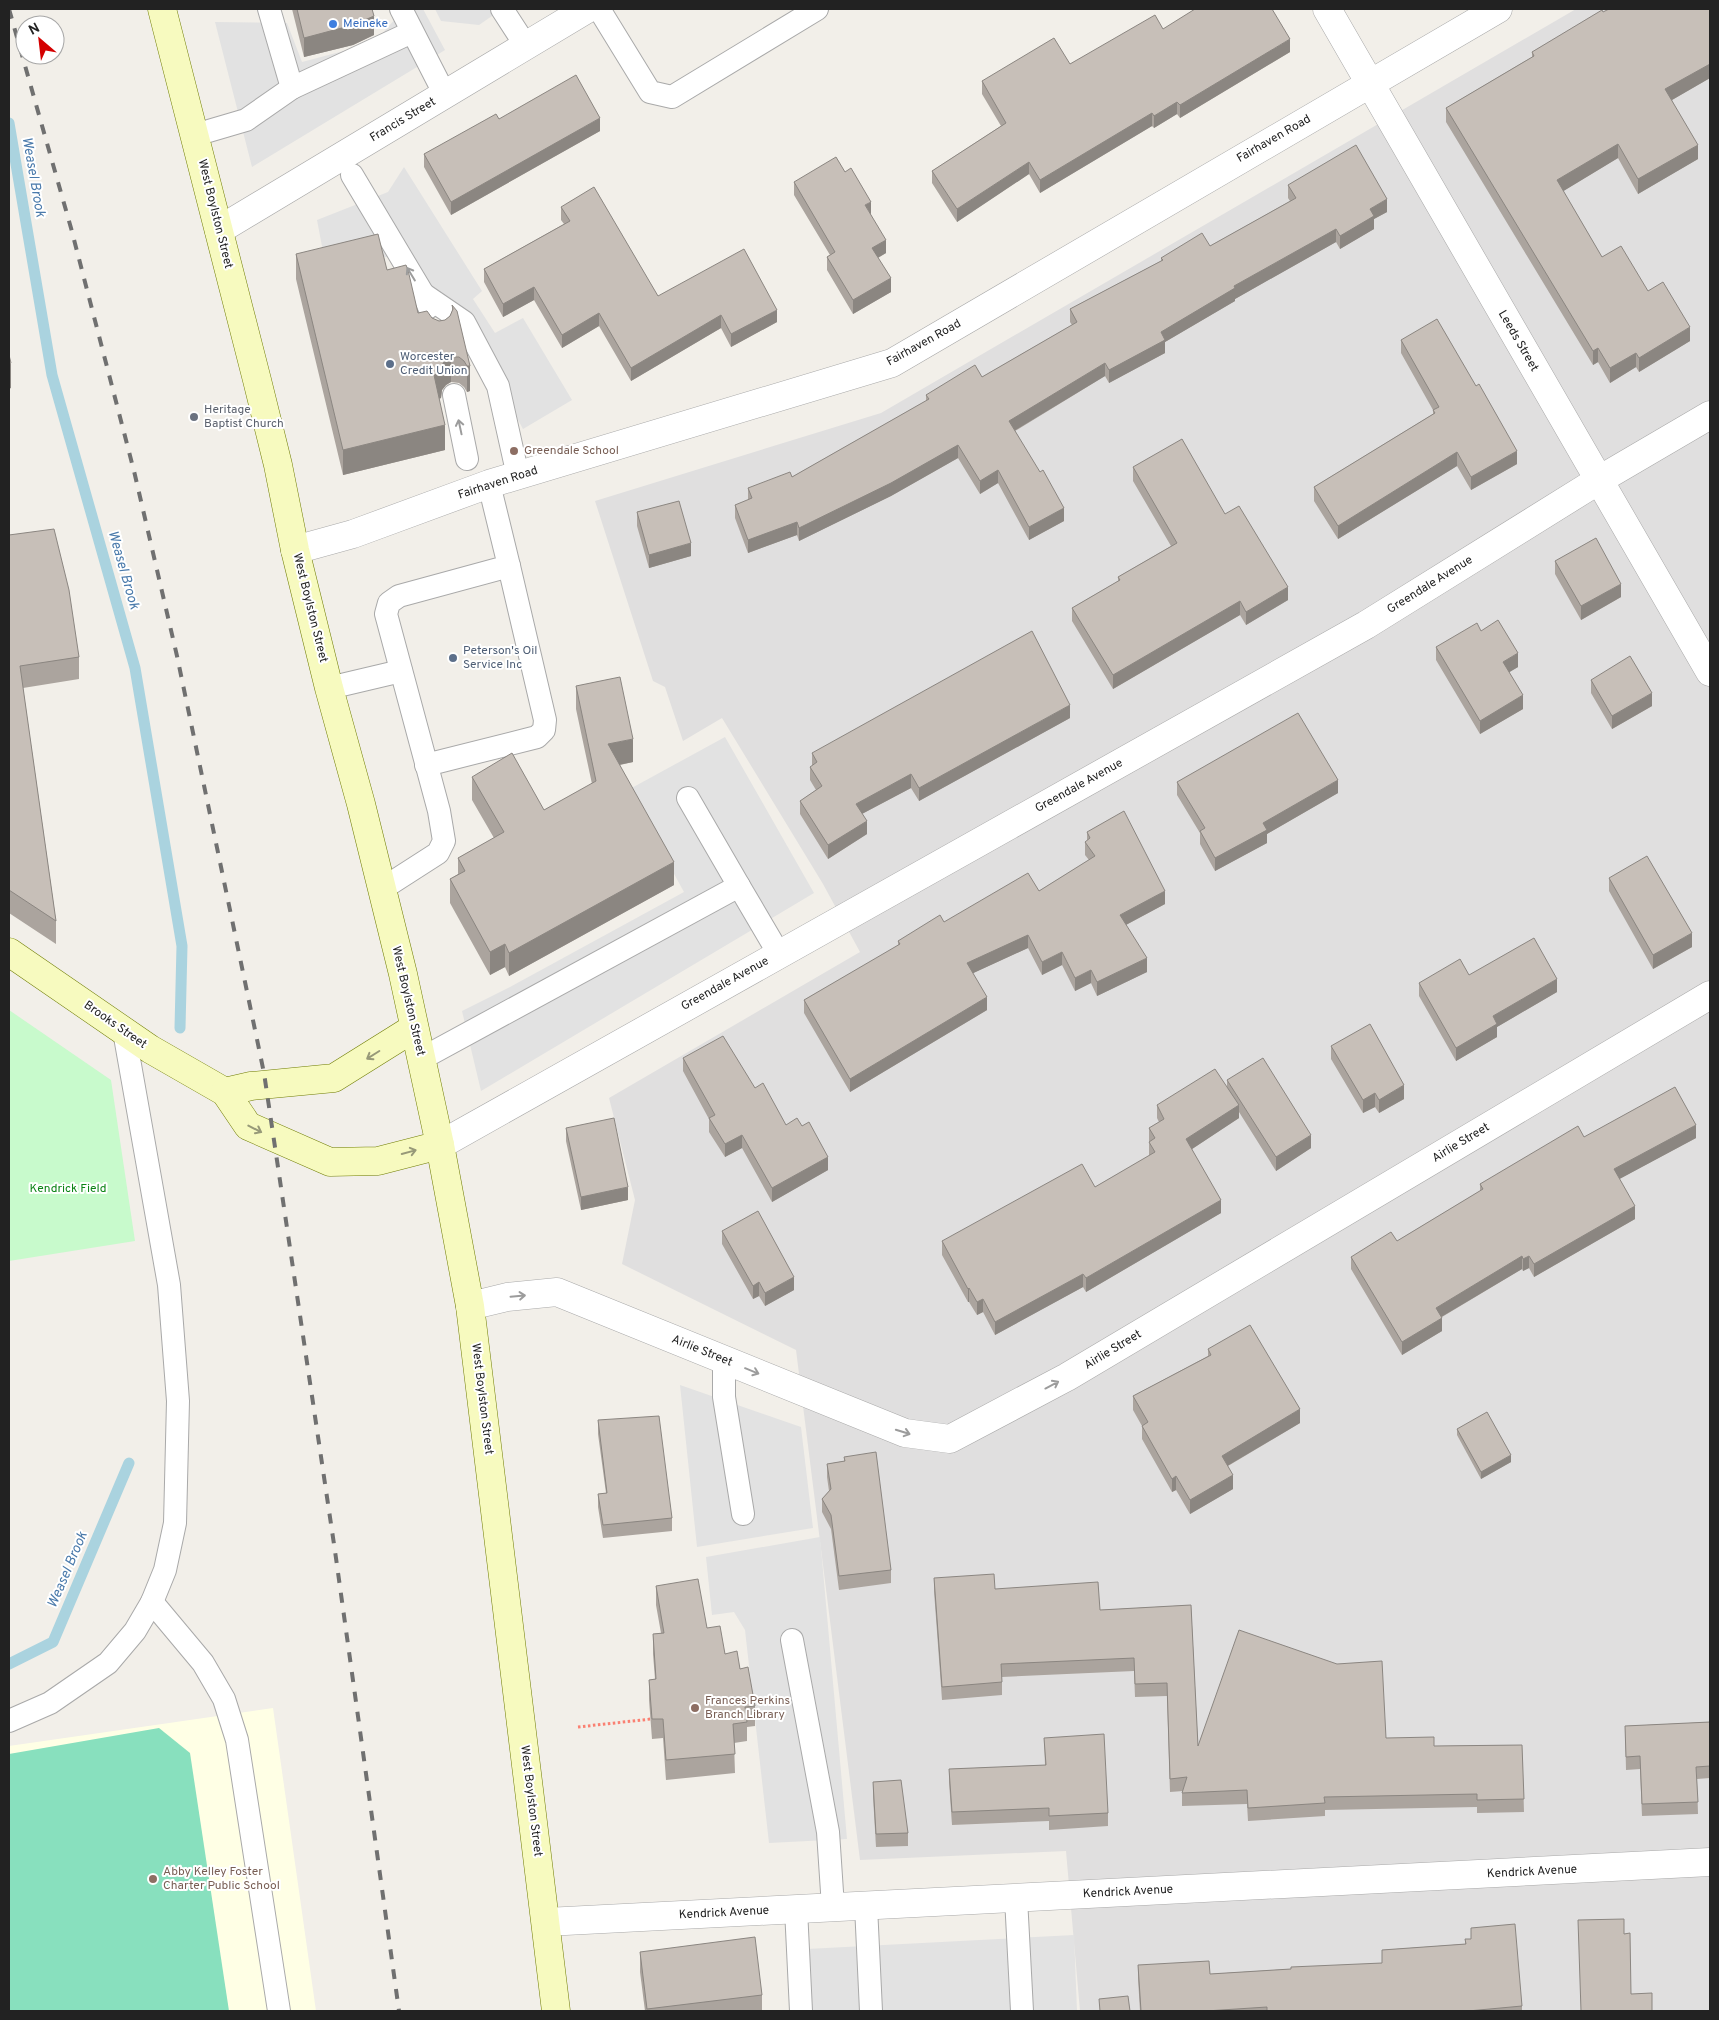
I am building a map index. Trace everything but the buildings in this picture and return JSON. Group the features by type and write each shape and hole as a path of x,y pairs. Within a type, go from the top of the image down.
{"main road":[{"name":"West Boylston Street","path":"162,9 278,465 295,550 329,688 382,889 440,1145 470,1306 556,2011"},
{"name":"Brooks Street","path":"9,952 173,1063 225,1092 248,1126 330,1162 378,1161 440,1145"},
{"path":"225,1092 251,1086 334,1078 414,1028"}],"street":[{"name":"Francis Street","path":"219,230 587,9"},
{"name":"Leeds Street","path":"1327,9 1710,672"},
{"name":"Fairhaven Road","path":"295,550 353,534 490,484 892,363 1498,9"},
{"name":"Greendale Avenue","path":"440,1145 1366,625 1598,480 1710,415"},
{"name":"Airlie Street","path":"470,1306 507,1297 557,1292 905,1433 950,1439 1067,1377 1710,995"},
{"name":"Kendrick Avenue","path":"546,1922 1710,1862"}],"lane":[{"path":"269,9 292,88"},
{"path":"401,9 444,95"},
{"path":"502,9 526,46"},
{"path":"599,9 650,92 672,97 818,9"},
{"path":"195,135 246,120 292,88 412,32"},
{"path":"352,175 423,294 440,333"},
{"path":"423,294 464,322 494,378 498,386 518,476"},
{"path":"454,395 467,459"},
{"path":"426,765 537,737 544,730 545,720 490,484"},
{"path":"382,889 438,853 444,842 443,829 386,614 389,602 399,596 509,566"},
{"path":"329,688 401,671"},
{"path":"688,798 780,954"},
{"path":"421,1059 739,886"},
{"path":"9,1721 50,1703 108,1664 135,1631 152,1602 165,1570 175,1524 178,1401 169,1285 124,1031"},
{"path":"724,1360 724,1397 743,1514"},
{"path":"152,1602 203,1663 224,1699 237,1740 278,2011"},
{"path":"792,1640 828,1832 833,1907"},
{"path":"1016,1898 1022,2011"},
{"path":"866,1906 871,2011"},
{"path":"796,1910 801,2011"}],"path":[{"path":"578,1726 651,1718"}],"shaded area":[{"path":"404,9 423,9 445,50 252,167 215,22 287,23 302,62 374,43"},
{"path":"435,9 502,9 479,25 441,21"},
{"path":"1576,9 1710,9 1710,2011 1080,2011 1066,1851 860,1860 796,1350 622,1264 635,1200 609,1098 860,952 823,884 722,718 683,741 665,687 653,681 595,501 881,413"},
{"path":"404,167 482,291 473,299 495,333 523,318 572,400 523,429 465,323 401,259 356,253 325,262 317,220 388,192"},
{"path":"725,737 814,893 481,1091 462,1011 510,987 684,892 628,790"},
{"path":"680,1385 801,1427 813,1528 697,1547"},
{"path":"820,1537 847,1839 769,1843 745,1630 734,1612 712,1615 706,1557"},
{"name":"Abby Kelley Foster Charter Public School","path":"273,1708 316,2011 9,2011 9,1746"},
{"path":"1074,1935 1077,2011 809,2011 807,1949"}],"green space":[{"name":"Kendrick Field","path":"9,1010 111,1080 135,1241 9,1261"},
{"name":"Abby Kelley Foster Charter Public School","path":"159,1728 190,1753 229,2011 9,2011 9,1754"}],"waterway":[{"name":"Weasel Brook","path":"9,123 52,375 135,668 182,946 180,1028"},
{"name":"Weasel Brook","path":"9,1664 53,1642 129,1463"}],"railway":[{"path":"9,9 71,228 134,471 177,656 264,1073 335,1551 399,2011"}],"place":[{"name":"Meineke","path":"333,24"},
{"name":"Worcester Credit Union","path":"390,364"},
{"name":"Heritage Baptist Church","path":"194,417"},
{"name":"Greendale School","path":"514,451"},
{"name":"Peterson's Oil Service Inc","path":"453,658"},
{"name":"Frances Perkins Branch Library","path":"695,1708"},
{"name":"Abby Kelley Foster Charter Public School","path":"153,1879"}]}
